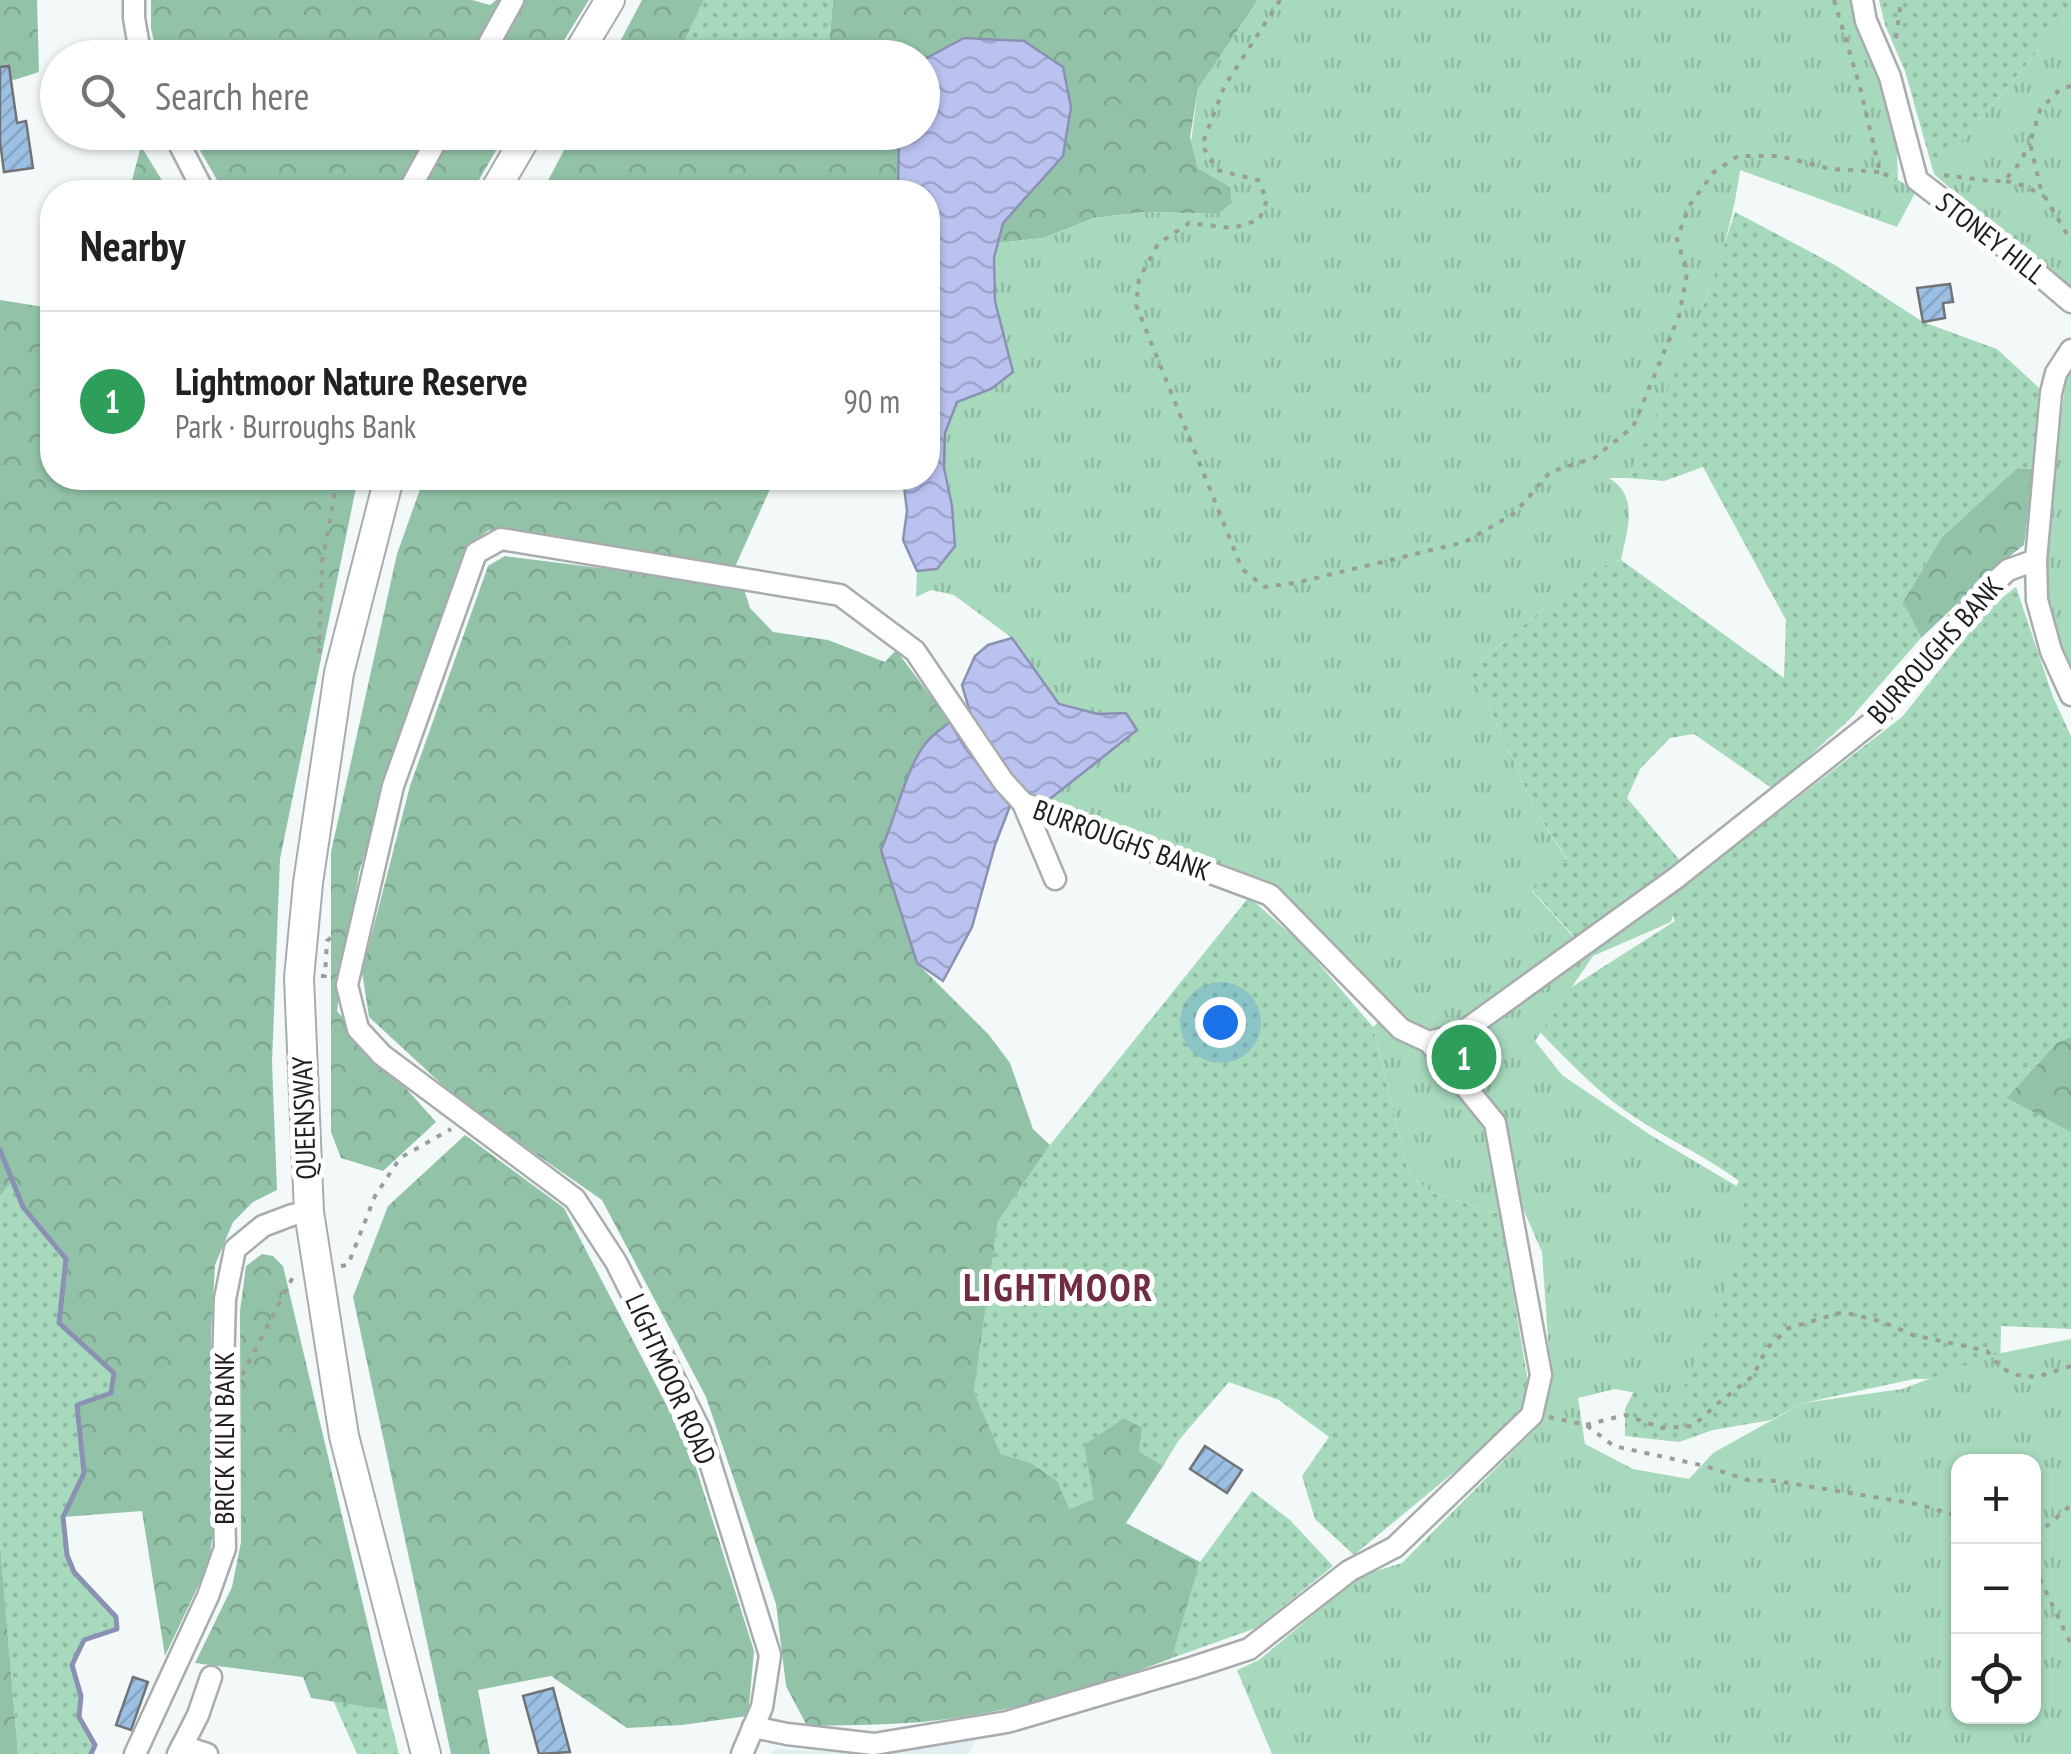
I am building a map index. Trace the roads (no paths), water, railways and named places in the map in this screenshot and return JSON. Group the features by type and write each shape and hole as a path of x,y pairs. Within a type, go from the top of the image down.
{"main road":[{"path":"586,40 610,0"},
{"path":"501,180 518,150"},
{"name":"QUEENSWAY","path":"386,490 339,673 308,882 299,978 309,1212 344,1436 426,1754"}],"street":[{"path":"134,0 138,40"},
{"path":"491,40 513,0"},
{"name":"STONEY HILL","path":"1862,0 1866,21 1890,78 1917,180 2071,302"},
{"path":"182,150 198,180"},
{"path":"414,180 430,150"},
{"path":"2071,350 2056,372 2051,393 2036,560 2037,600 2051,651 2071,695"},
{"name":"BURROUGHS BANK","path":"468,1119 382,1056 358,1029 348,985 393,786 476,553 501,539 840,595 915,650 1003,781 1023,803 1270,895 1401,1029 1429,1042 1460,1034 1676,878 1875,720 1983,593 2008,570 2036,560"},
{"path":"1023,803 1055,879"},
{"path":"753,1727 874,1744 1007,1722 1248,1649 1349,1572 1395,1547 1532,1415 1541,1375 1495,1123 1429,1042"},
{"name":"LIGHTMOOR ROAD","path":"468,1119 575,1199 616,1262 700,1430 770,1656 762,1707 742,1754"},
{"name":"BRICK KILN BANK","path":"135,1754 208,1596 224,1548 225,1299 235,1250 264,1226 309,1212"},
{"path":"208,1754 180,1750 211,1677"}],"water":[{"path":"964,38 1024,41 1063,67 1071,107 1063,156 1003,223 994,258 995,301 1013,372 991,389 957,402 945,433 944,468 955,546 937,569 917,571 903,540 907,511 904,490 940,490 940,180 898,180 899,150 940,150 940,51"},
{"path":"1012,638 1059,704 1098,714 1126,713 1137,730 1046,802 1028,796 1017,785 972,719 962,685 975,656 988,645"},
{"path":"950,722 1010,806 972,927 943,981 917,963 881,850 918,754"}],"waterway":[{"path":"0,1150 23,1207 66,1259 59,1323 114,1373 111,1393 77,1405 84,1473 63,1517 67,1555 74,1572 116,1617 117,1629 84,1640 72,1665 81,1696 79,1717 95,1745 91,1754"}],"place":[{"name":"Lightmoor Nature Reserve","path":"1464,1057"}],"district":[{"name":"LIGHTMOOR","path":"1059,1288"}]}
